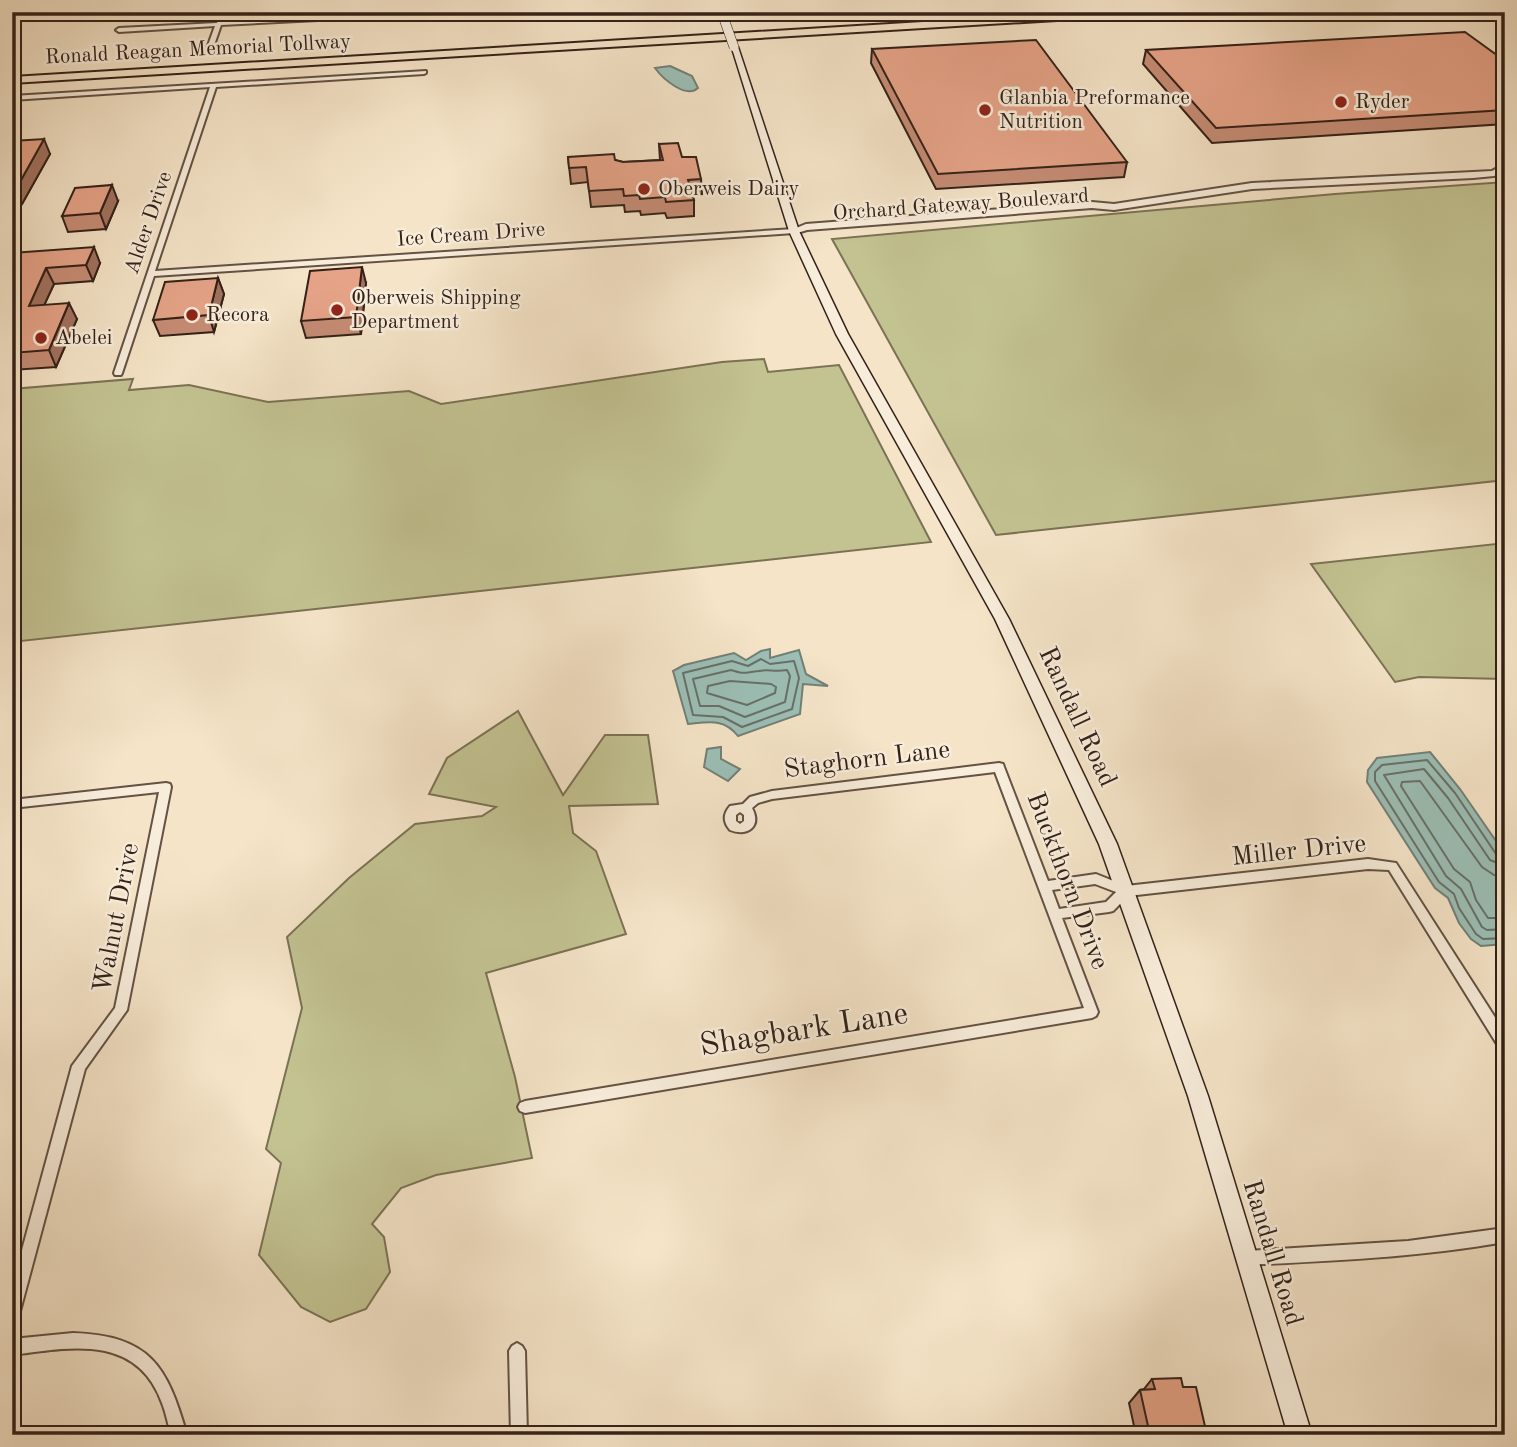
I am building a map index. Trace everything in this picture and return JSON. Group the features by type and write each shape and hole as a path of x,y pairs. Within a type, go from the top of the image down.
{"highway":[{"name":"Ronald Reagan Memorial Tollway","path":"12,72 1021,12"},
{"name":"Ronald Reagan Memorial Tollway","path":"12,80 1140,12"}],"main road":[{"name":"Randall Road","path":"723,16 794,230 842,334 1002,619 1108,844 1198,1096 1300,1435"}],"street":[{"path":"210,48 223,12"},
{"path":"119,30 318,18"},
{"path":"12,97 424,72"},
{"name":"Alder Drive","path":"118,373 214,85"},
{"name":"Orchard Gateway Boulevard","path":"794,230 1051,208 1114,207 1235,188 1494,173 1503,169"},
{"name":"Ice Cream Drive","path":"150,274 794,230"},
{"name":"Staghorn Lane","path":"744,809 754,800 772,795 999,767"},
{"name":"Buckthorn Drive","path":"999,767 1092,1012"},
{"name":"Walnut Drive","path":"12,804 166,787 121,1010 79,1066 12,1315"},
{"name":"Miller Drive","path":"1125,891 1368,864 1392,866 1505,1045"},
{"path":"1045,886 1096,879 1125,891 1109,907 1056,914"},
{"name":"Shagbark Lane","path":"524,1107 1092,1012"},
{"path":"1246,1258 1375,1252 1459,1244 1505,1235"},
{"path":"12,1347 73,1338 99,1339 124,1347 146,1362 160,1381 172,1406 179,1435"},
{"path":"517,1351 519,1435"}],"shaded area":[{"path":"1505,182 1505,480 996,535 832,239 1335,194"},
{"path":"764,359 768,372 839,365 931,542 12,642 12,389 133,379 129,390 189,385 268,402 409,391 441,404 722,362"},
{"path":"1505,543 1504,679 1419,677 1395,682 1311,564"},
{"path":"518,711 563,795 605,735 648,735 658,804 569,806 573,833 596,851 626,934 486,973 515,1077 532,1158 436,1175 401,1188 372,1224 384,1237 390,1272 366,1309 330,1322 301,1307 259,1255 281,1163 266,1149 302,1008 287,937 349,878 415,824 482,816 496,807 429,794 447,758"}],"water":[{"path":"670,66 692,76 698,88 693,91 681,89 655,68"},
{"path":"770,649 770,658 799,650 806,674 828,686 803,684 800,714 738,736 722,724 688,724 673,671 684,665 734,653 746,660"},
{"path":"721,747 721,759 740,769 728,781 704,767 707,749"},
{"path":"1430,752 1460,789 1505,854 1505,944 1481,946 1471,939 1459,923 1448,898 1435,888 1367,782 1368,770 1377,758"}],"building":[{"name":"Ryder","path":"1465,32 1505,61 1505,110 1216,128 1146,50"},
{"name":"Glanbia Preformance Nutrition","path":"1036,40 1127,162 938,174 872,49"},
{"path":"44,139 16,189 12,189 12,141"},
{"path":"678,143 682,157 696,157 701,179 688,180 694,200 666,202 665,197 640,199 639,195 624,196 623,189 589,191 586,167 569,168 568,157 614,154 615,160 623,162 663,160 659,144"},
{"path":"112,185 100,213 62,216 75,188"},
{"path":"94,247 86,265 46,268 29,306 69,303 49,350 12,353 12,253"},
{"path":"362,267 356,317 301,321 310,271"},
{"path":"218,278 209,315 153,320 165,282"},
{"path":"1181,1378 1183,1387 1196,1387 1207,1435 1150,1435 1140,1390 1155,1389 1152,1379"}],"place":[{"name":"Ryder","path":"1341,102"},
{"name":"Glanbia Preformance Nutrition","path":"985,110"},
{"name":"Oberweis Dairy","path":"644,189"},
{"name":"Oberweis Shipping Department","path":"337,310"},
{"name":"Recora","path":"192,315"},
{"name":"Abelei","path":"41,338"}]}
